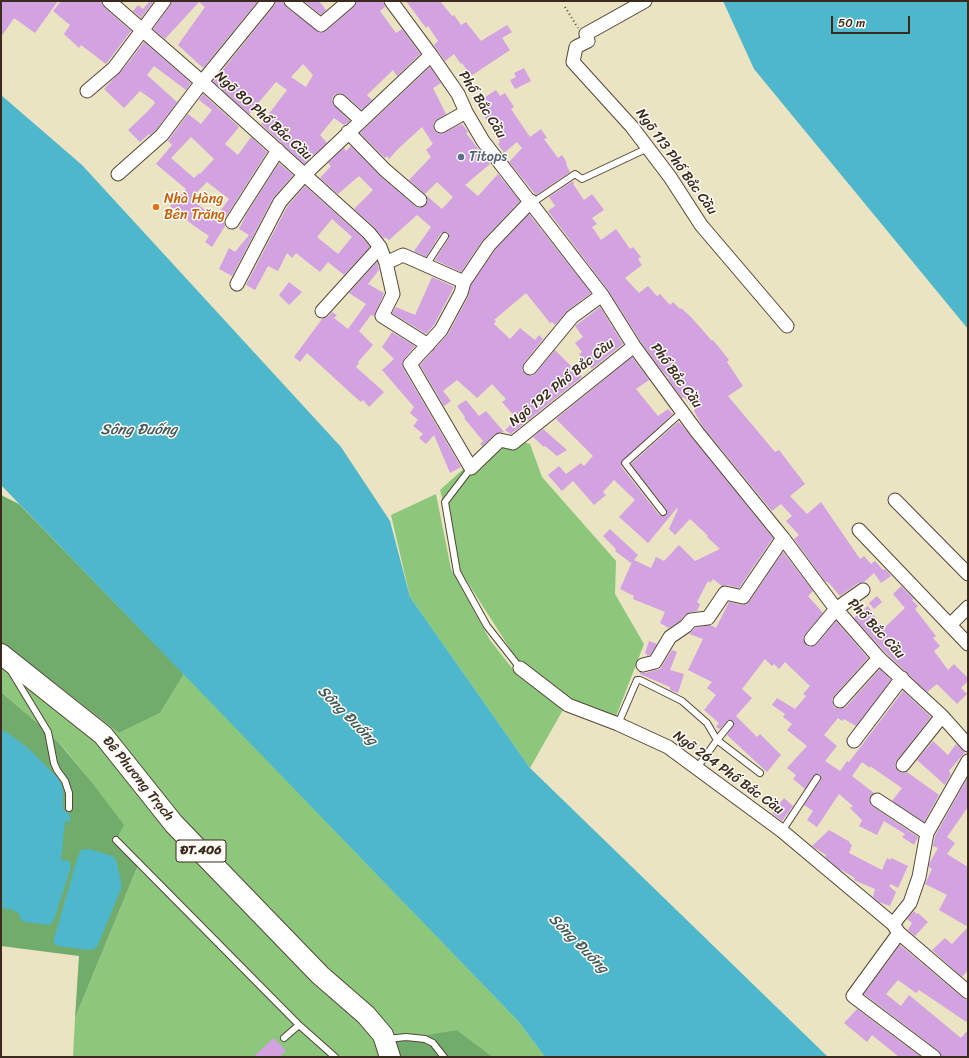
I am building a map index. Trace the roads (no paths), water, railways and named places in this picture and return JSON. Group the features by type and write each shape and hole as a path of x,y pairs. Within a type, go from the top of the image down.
{"main road":[{"name":"Đê Phương Trạch","path":"1,654 103,735 174,824 320,975 366,1015 383,1035 388,1048"}],"street":[{"name":"Ngõ 80 Phố Bắc Cầu","path":"109,1 202,82 369,233 380,247 386,263 393,294 382,316 428,345"},
{"path":"87,91 114,68 164,1"},
{"path":"118,174 162,135 202,82 268,1"},
{"path":"291,1 321,25 349,1"},
{"name":"Phố Bắc Cầu","path":"391,1 432,55 458,94 466,112 484,141 602,295 634,346 697,432 783,538 836,609 879,658 942,716 968,745"},
{"name":"Ngõ 113 Phố Bắc Cầu","path":"645,1 586,34 588,41 576,47 573,62 632,127 670,177 701,225 787,326"},
{"path":"237,284 280,202 304,175 348,132 432,55"},
{"path":"340,101 361,120"},
{"path":"441,126 466,112"},
{"path":"348,132 385,170 420,200"},
{"path":"232,222 278,150"},
{"path":"471,468 410,364 441,330 464,282 489,245 532,202"},
{"path":"322,311 380,247"},
{"path":"386,263 403,255 464,282"},
{"path":"530,368 572,317 602,295"},
{"name":"Ngõ 192 Phố Bắc Cầu","path":"471,468 500,440 513,443 634,346"},
{"path":"895,500 968,574"},
{"path":"859,530 968,644"},
{"path":"643,665 655,662 670,637 686,626 691,620 708,618 725,593 743,597 783,538"},
{"path":"811,639 836,609 863,590"},
{"path":"950,625 968,607"},
{"path":"840,701 879,658"},
{"name":"Ngõ 264 Phố Bắc Cầu","path":"520,668 568,706 618,724 668,747 782,832 896,929"},
{"path":"854,741 902,678"},
{"path":"904,765 942,716"},
{"path":"934,1057 853,996 896,929 910,903 919,877 927,833 968,761"},
{"path":"877,800 927,833"},
{"path":"896,929 968,992"}],"lane":[{"path":"532,202 575,174 582,179 648,148"},
{"path":"426,265 444,236"},
{"path":"663,512 625,463 683,411"},
{"name":"Ngõ 264 Phố Bắc Cầu","path":"471,468 445,502 457,572 487,626 520,668"},
{"path":"1,654 48,732 54,763 65,781 69,793 69,808"},
{"path":"618,724 643,665"},
{"path":"637,680 640,680 682,702 707,724 717,740 760,773"},
{"path":"696,768 730,724"},
{"path":"782,832 817,778"},
{"path":"116,840 299,1025 335,1057"},
{"path":"284,1038 299,1025"},
{"path":"388,1048 406,1038 425,1039 433,1043 444,1057"}],"water":[{"path":"723,1 968,1 968,329 754,69"},
{"name":"Sông Đuống","path":"1,95 82,165 341,447 390,521 410,597 530,768 828,1057 545,1057 518,1021 1,485"},
{"path":"1,730 8,733 29,749 59,779 63,789 63,809 70,815 70,822 65,821 61,860 69,861 71,867 54,920 50,925 25,922 21,920 18,912 1,907"},
{"path":"89,849 112,856 116,860 121,881 121,889 97,947 90,950 58,946 53,942 78,856 81,850"}],"place":[{"name":"Titops","path":"461,157"},
{"name":"Nhà Hàng Bên Trăng","path":"156,207"}]}
